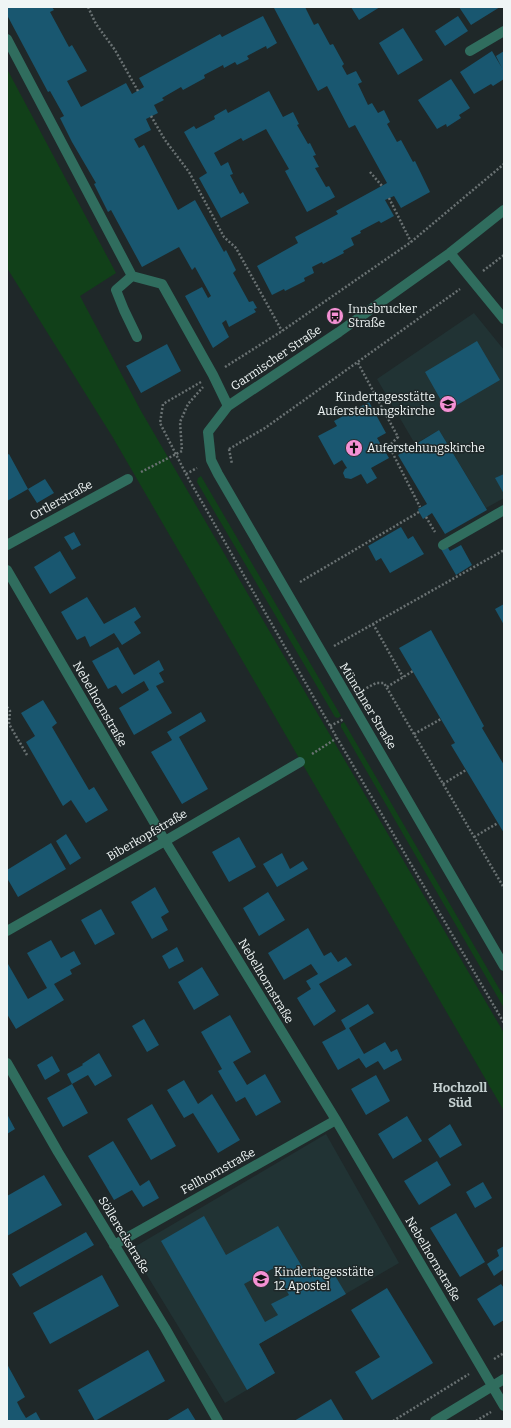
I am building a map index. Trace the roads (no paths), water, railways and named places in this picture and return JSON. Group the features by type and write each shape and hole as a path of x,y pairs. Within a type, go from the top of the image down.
{"street":[{"path":"470,51 504,31"},
{"path":"7,39 132,276 162,284 213,375 228,406"},
{"name":"Garmischer Straße","path":"211,460 208,432 228,406 338,332 450,253 504,210"},
{"path":"450,253 504,319"},
{"path":"132,276 116,290 137,337"},
{"name":"Münchner Straße","path":"211,460 504,966"},
{"name":"Ortlerstraße","path":"7,545 128,478"},
{"path":"443,545 504,510"},
{"name":"Nebelhornstraße","path":"7,570 165,841 336,1120 504,1406"},
{"name":"Biberkopfstraße","path":"7,930 165,841 300,762"},
{"name":"Söllereckstraße","path":"7,1063 58,1152 165,1328 218,1421"},
{"name":"Fellhornstraße","path":"114,1245 336,1120"},
{"path":"435,1421 504,1379"}],"place":[{"name":"Innsbrucker Straße","path":"335,316"},
{"name":"Kindertagesstätte Auferstehungskirche","path":"448,404"},
{"name":"Auferstehungskirche","path":"354,448"},
{"name":"Kindertagesstätte 12 Apostel","path":"261,1279"}],"district":[{"name":"Hochzoll Süd","path":"460,1094"}]}
